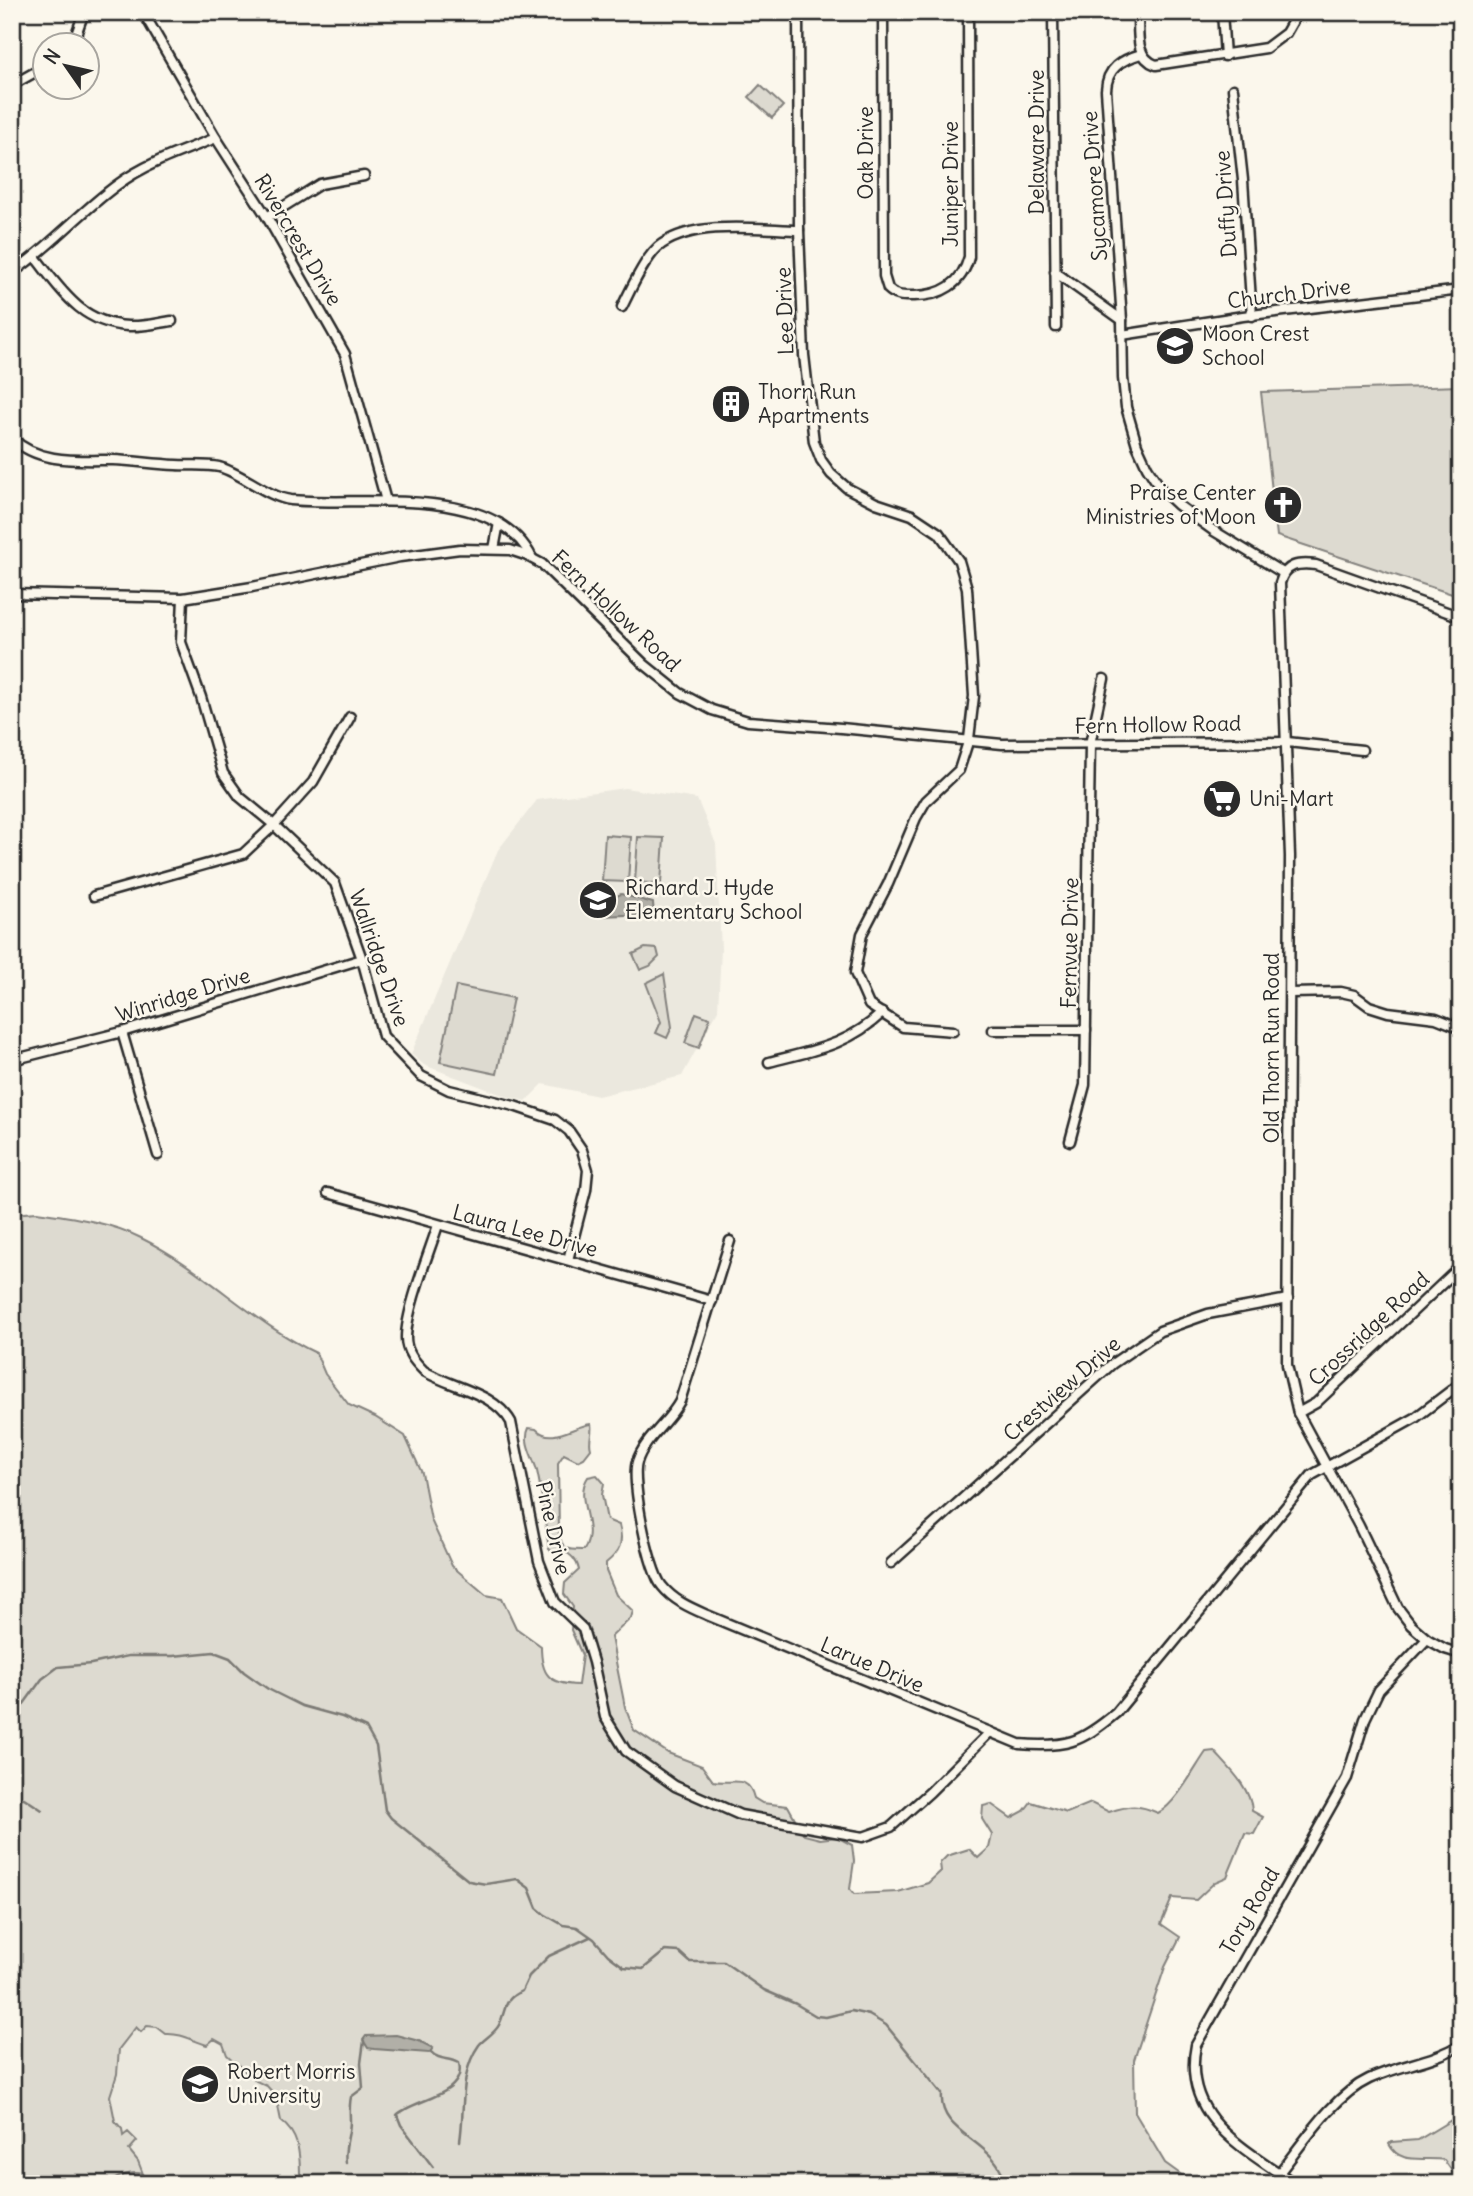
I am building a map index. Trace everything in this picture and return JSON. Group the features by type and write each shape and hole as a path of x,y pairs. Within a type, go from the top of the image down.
{"street":[{"path":"77,32 84,12"},
{"name":"Rivercrest Drive","path":"143,12 345,354 386,501"},
{"name":"Lee Drive","path":"799,12 799,230 804,355 814,442 821,460 831,474 847,488 876,503 912,515 939,533 959,561 967,588 974,696 969,739 959,770 926,801 916,818 888,884 862,934 855,973 869,1005 882,1013"},
{"name":"Oak Drive","path":"883,12 884,276 891,293"},
{"name":"Juniper Drive","path":"891,293 910,296 941,292 959,278 969,257 968,12"},
{"name":"Delaware Drive","path":"1053,12 1056,327"},
{"path":"1138,12 1141,54 1156,65 1255,51 1274,44 1286,33 1298,12"},
{"path":"1222,12 1225,55"},
{"name":"Sycamore Drive","path":"1141,54 1117,64 1106,83 1122,320 1123,378 1130,421 1147,467 1161,489 1196,519 1283,573"},
{"path":"12,85 32,74"},
{"name":"Duffy Drive","path":"1233,89 1244,192 1252,316"},
{"path":"12,273 35,257 118,184 160,160 216,138"},
{"path":"267,218 320,184 364,177"},
{"path":"622,307 638,275 660,244 676,237 723,228 799,230"},
{"path":"35,257 75,306 92,318 129,326 172,321"},
{"path":"1055,272 1122,320"},
{"name":"Church Drive","path":"1122,335 1461,290"},
{"path":"12,438 38,454 73,461 115,460 219,467 288,500 386,501 466,510 499,523 521,541 532,558"},
{"path":"494,548 499,523"},
{"name":"Fern Hollow Road","path":"12,594 183,598 400,557 460,549 494,548 510,550 532,558 559,580 644,664 680,693 712,710 748,721 1002,744 1287,741 1362,750"},
{"path":"1283,573 1296,564 1323,566 1461,617"},
{"name":"Old Thorn Run Road","path":"1283,573 1280,591 1290,856 1287,1365 1298,1413 1359,1526 1398,1608 1411,1625 1427,1639 1461,1654"},
{"name":"Wallridge Drive","path":"183,598 181,642 201,697 223,773 240,797 335,883 362,959 383,1035 421,1076 449,1090 547,1116 563,1125 576,1140 586,1161 587,1180 568,1260"},
{"name":"Fernvue Drive","path":"1070,1141 1085,1085 1090,744 1104,679"},
{"path":"94,896 243,855 313,782 350,717"},
{"name":"Winridge Drive","path":"12,1060 122,1032 362,959"},
{"path":"1290,993 1341,992 1354,995 1369,1006 1388,1012 1436,1018 1461,1028"},
{"path":"769,1062 837,1044 865,1029 882,1013 903,1027 953,1031"},
{"path":"993,1030 1086,1030"},
{"path":"122,1032 158,1156"},
{"name":"Laura Lee Drive","path":"328,1193 712,1301"},
{"name":"Pine Drive","path":"438,1225 408,1326 411,1356 424,1371 498,1406 511,1422 539,1561 555,1602 583,1629 605,1717 626,1751 675,1786 740,1815 863,1837 891,1827 990,1732"},
{"name":"Larue Drive","path":"730,1241 680,1401 672,1416 641,1452 636,1464 635,1476 640,1507 656,1578 675,1598 707,1615 1019,1744 1051,1746 1090,1734 1116,1713 1312,1475 1415,1418 1461,1383"},
{"name":"Crossridge Road","path":"1298,1413 1316,1403 1461,1266"},
{"name":"Crestview Drive","path":"891,1563 1112,1364 1160,1331 1208,1314 1288,1299"},
{"name":"Tory Road","path":"1295,2184 1219,2127 1205,2111 1197,2096 1194,2078 1192,2062 1196,2045 1347,1778 1365,1719 1379,1690 1427,1639"},
{"path":"1279,2173 1327,2114 1351,2090 1378,2075 1437,2057 1461,2045"}],"shaded area":[{"path":"760,85 783,106 772,118 749,97"},
{"path":"1461,386 1461,594 1452,594 1277,536 1261,392"},
{"name":"Richard J. Hyde Elementary School","path":"625,788 697,799 716,844 721,949 718,1010 682,1076 598,1096 543,1084 526,1101 505,1096 424,1065 411,1054 498,850 537,800"},
{"path":"605,835 631,837 628,882 602,881"},
{"path":"638,837 664,838 661,884 635,882"},
{"path":"621,894 653,903 654,914 599,916 600,903"},
{"path":"645,948 657,949 659,957 650,966 640,970 633,954"},
{"path":"664,974 672,1027 667,1038 656,1033 661,1022 646,983"},
{"path":"456,986 513,998 497,1074 440,1062"},
{"path":"696,1013 710,1018 699,1048 685,1043"},
{"path":"37,1212 104,1224 141,1238 186,1265 271,1327 316,1353 325,1374 349,1405 405,1436 422,1473 431,1520 452,1566 486,1595 502,1598 516,1628 541,1646 543,1664 549,1676 560,1683 578,1685 582,1655 571,1630 573,1607 564,1594 565,1583 579,1570 566,1552 563,1550 553,1553 549,1549 539,1481 529,1450 527,1433 529,1428 556,1435 591,1424 591,1449 584,1458 578,1461 564,1454 558,1463 559,1533 564,1546 584,1550 589,1532 584,1485 588,1477 597,1475 604,1483 602,1495 607,1520 619,1525 621,1537 618,1551 606,1563 606,1571 616,1595 633,1611 631,1618 611,1637 625,1707 634,1730 668,1753 702,1766 713,1781 743,1783 748,1785 754,1798 762,1803 788,1806 804,1835 820,1839 837,1837 852,1845 854,1861 850,1889 854,1894 898,1892 928,1883 941,1871 940,1863 947,1856 969,1849 978,1858 989,1848 992,1835 982,1819 983,1806 991,1804 1011,1818 1024,1811 1031,1802 1067,1813 1091,1803 1109,1812 1134,1806 1158,1813 1178,1794 1206,1752 1214,1751 1243,1786 1252,1811 1263,1817 1254,1834 1245,1833 1227,1877 1215,1882 1196,1900 1172,1898 1161,1924 1180,1937 1165,1967 1134,2060 1135,2113 1165,2163 1183,2176 1185,2184 310,2184 300,2173 294,2138 281,2121 276,2096 267,2086 256,2081 227,2055 223,2044 214,2039 207,2045 147,2026 141,2032 136,2027 119,2049 117,2074 110,2096 115,2121 122,2129 123,2136 128,2132 137,2141 129,2150 138,2161 143,2174 124,2175 113,2180 114,2184 12,2184 12,1214"},
{"name":"Robert Morris University","path":"12,1926 608,2184 12,2184"},
{"path":"396,2035 433,2048 429,2053 374,2049 368,2048 363,2040 366,2036"},
{"path":"1461,2116 1461,2184 1457,2184 1457,2178 1444,2160 1406,2158 1394,2151 1389,2144 1418,2140"}],"waterway":[{"path":"12,1714 18,1712 42,1679 58,1667 91,1664 128,1656 214,1652 230,1658 268,1689 302,1706 342,1717 366,1728 376,1746 385,1810 391,1818 469,1881 486,1884 517,1879 529,1888 537,1908 544,1914 563,1925 577,1927 624,1967 643,1969 665,1951 679,1952 690,1962 724,1962 764,1990 816,2016 826,2017 851,2011 869,2015 886,2025 942,2094 943,2108 949,2120 992,2157 1005,2184"},
{"path":"12,1798 24,1798 42,1810"},
{"path":"460,2141 468,2067 479,2045 497,2028 508,2001 522,1991 529,1976 549,1956 590,1937"},
{"path":"346,2163 351,2097 363,2088 361,2063 364,2041"},
{"path":"431,2052 437,2057 459,2063 459,2074 455,2083 447,2090 397,2115 401,2125 433,2167"}],"place":[{"name":"Moon Crest School","path":"1175,346"},
{"name":"Thorn Run Apartments","path":"731,404"},
{"name":"Praise Center Ministries of Moon","path":"1283,505"},
{"name":"Uni-Mart","path":"1222,799"},
{"name":"Richard J. Hyde Elementary School","path":"598,900"},
{"name":"Robert Morris University","path":"200,2084"}]}
